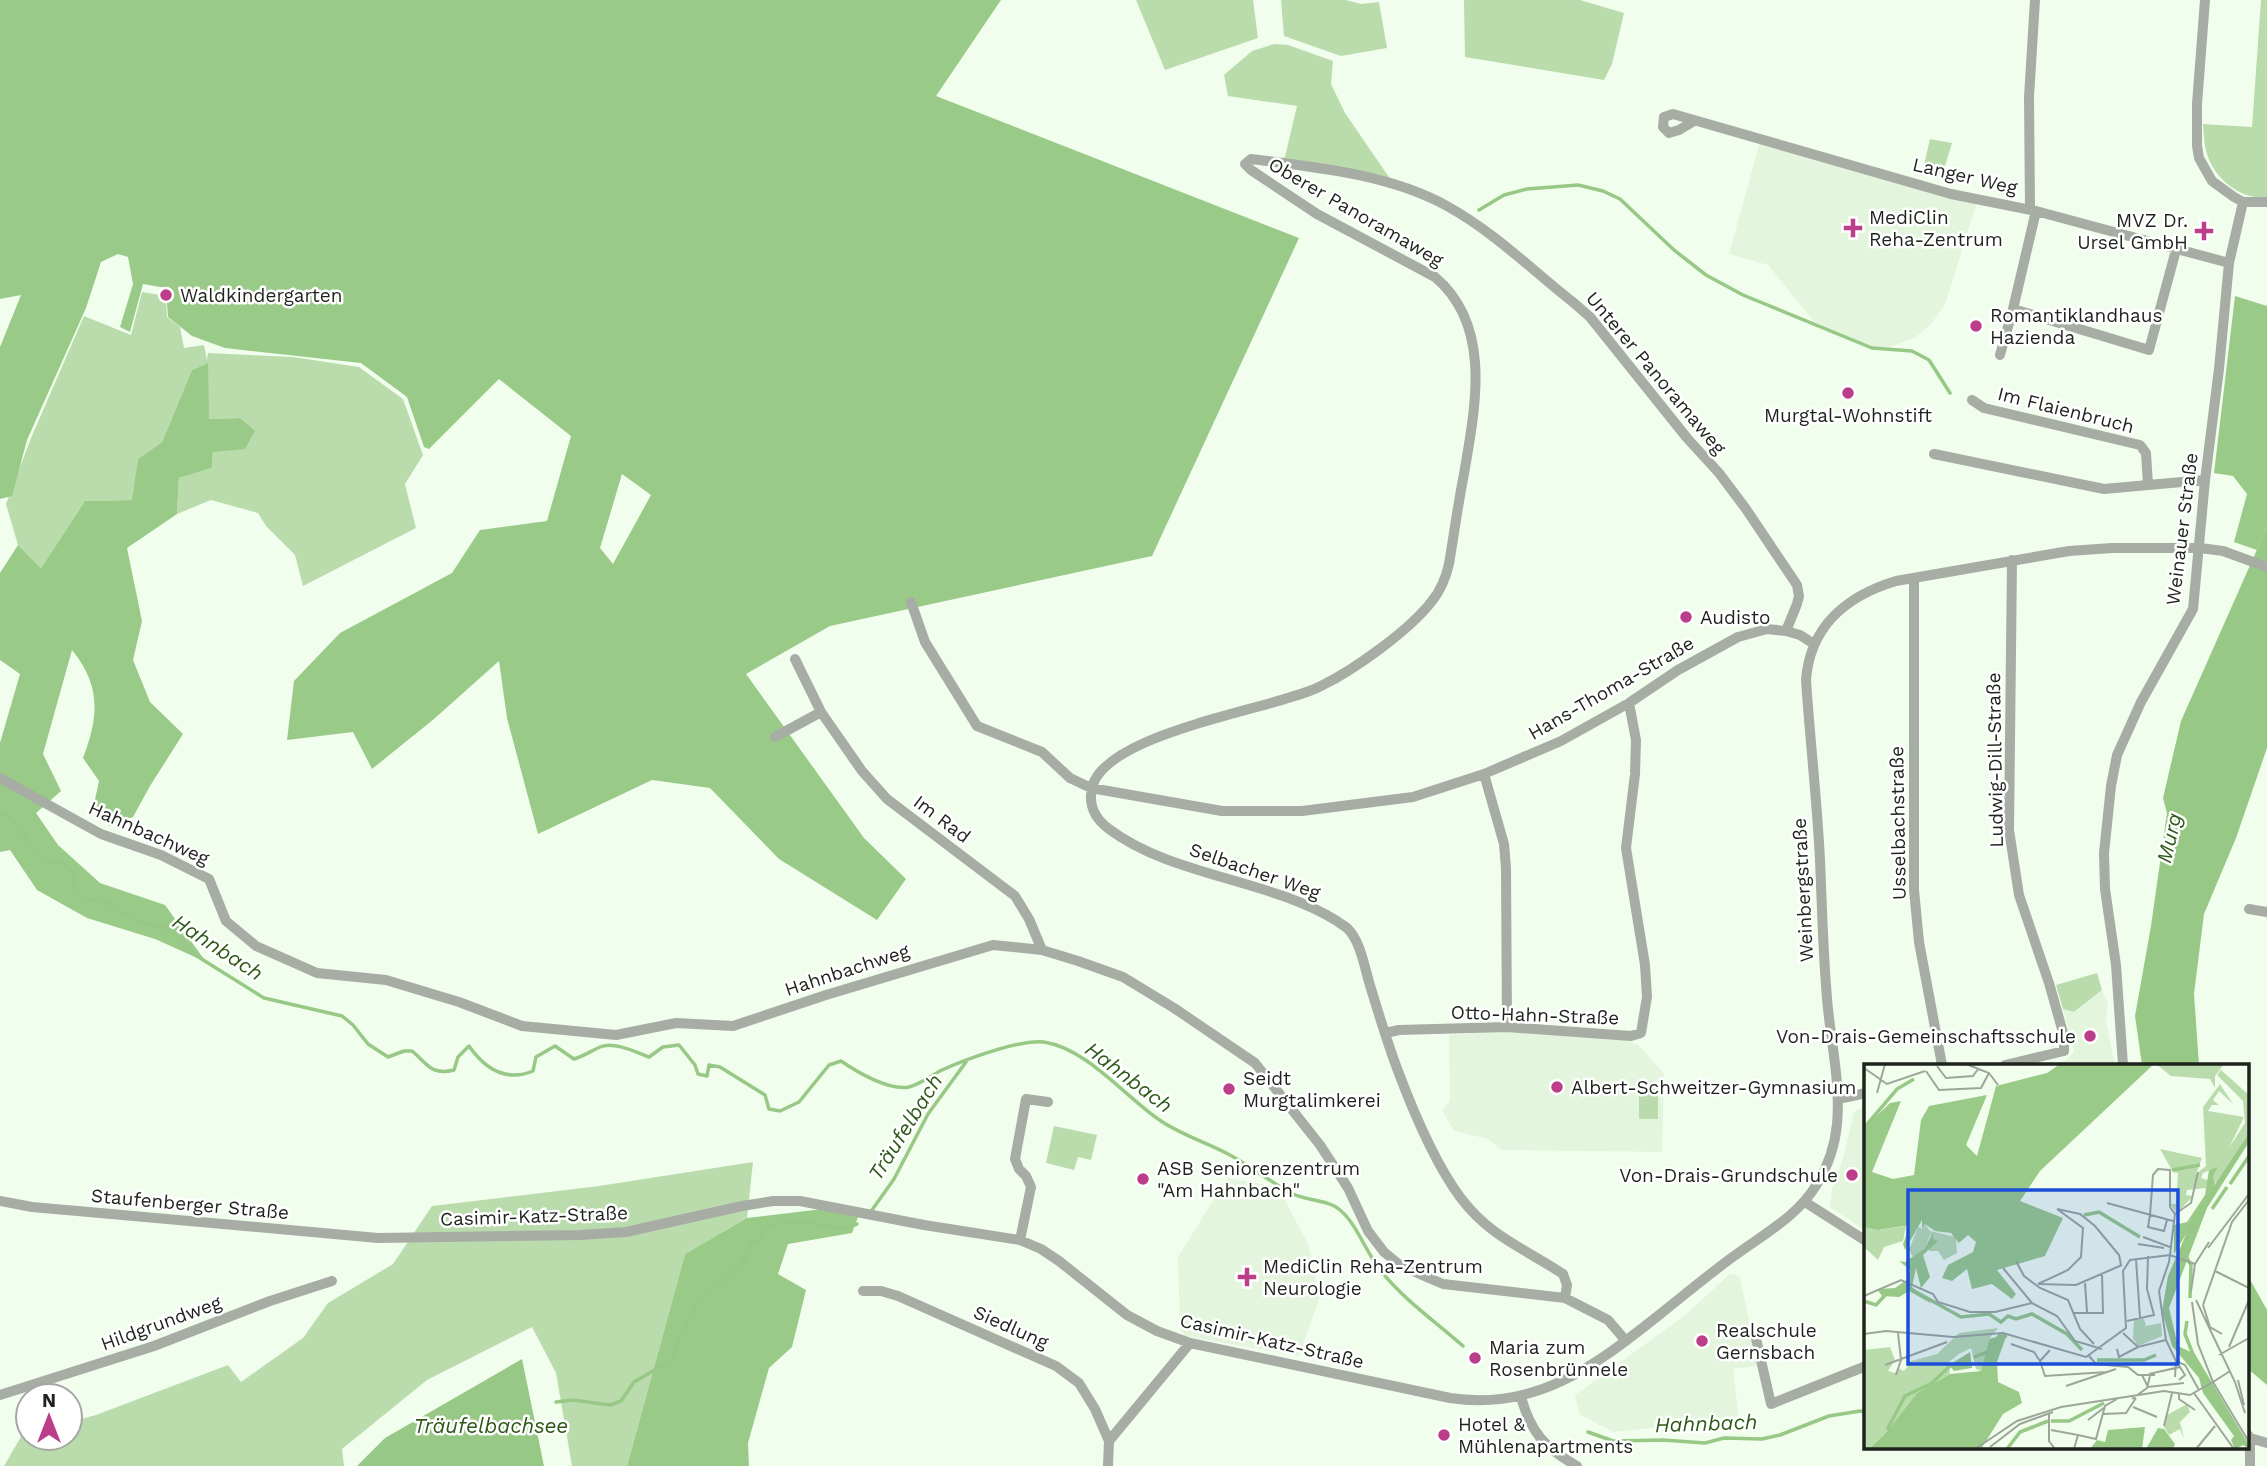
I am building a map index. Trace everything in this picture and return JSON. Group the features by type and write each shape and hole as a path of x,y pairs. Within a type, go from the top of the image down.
{"street":[{"path":"2000,355 2014,309 2033,210 2029,97 2035,0"},
{"path":"2205,0 2199,65 2197,146 2205,170 2212,181 2242,202 2267,202"},
{"name":"Langer Weg","path":"1694,121 1951,194 2033,210 2230,263"},
{"name":"Unterer Panoramaweg","path":"1251,159 1350,174 1395,185 1444,204 1496,238 1590,317 1687,438 1719,473 1797,585 1799,596 1786,631"},
{"name":"Oberer Panoramaweg","path":"1091,788 1104,767 1134,747 1171,731 1290,699 1344,673 1398,633 1432,602 1449,564 1476,394 1476,372 1469,325 1447,287 1435,277 1317,214 1251,170 1245,164 1251,159"},
{"name":"Weinauer Straße","path":"2123,1064 2116,965 2105,890 2105,853 2111,786 2118,755 2141,702 2193,609 2204,480 2230,263 2242,202"},
{"path":"2014,309 2149,350 2176,250"},
{"name":"Im Flaienbruch","path":"1972,400 1984,408 2140,445 2146,453 2148,485"},
{"name":"Weinauer Straße","path":"1934,454 2104,489 2148,485"},
{"path":"2148,485 2204,480"},
{"name":"Weinbergstraße","path":"1459,1400 1521,1397 1554,1386 1577,1374 1626,1341 1731,1258 1793,1214 1818,1183 1833,1148 1838,1099 1827,1001 1820,859 1806,680 1814,644 1829,622 1850,602 1877,587 2069,551 2200,548 2223,551 2267,567"},
{"name":"Ludwig-Dill-Straße","path":"2009,1064 2064,1051 2064,1036 2020,895 2010,830 2012,560"},
{"name":"Usselbachstraße","path":"1914,578 1914,890 1919,942 1942,1064"},
{"path":"911,603 925,642 977,726 1042,752 1070,778 1091,788"},
{"name":"Hans-Thoma-Straße","path":"1091,788 1222,811 1266,812 1348,806 1413,797 1484,775 1561,741 1738,637 1766,629 1800,635 1814,644"},
{"name":"Im Rad","path":"795,659 821,712 862,771 887,799 1014,897 1029,919 1042,950"},
{"name":"Otto-Hahn-Straße","path":"1385,1033 1399,1030 1507,1027 1631,1037 1641,1032 1647,998 1645,965 1626,848 1635,774 1636,740 1629,703"},
{"path":"775,737 821,712"},
{"path":"1484,775 1504,844 1507,1027"},
{"name":"Hahnbachweg","path":"0,778 101,834 161,855 209,879 226,922 256,946 317,973 386,980 459,1002 522,1026 615,1035 676,1023 733,1026 993,945 1042,950 1122,977 1174,1008 1255,1063 1320,1145 1348,1188 1368,1231 1384,1252 1401,1266 1443,1284 1565,1298 1608,1320 1626,1341"},
{"name":"Selbacher Weg","path":"1091,788 1093,808 1098,819 1109,829 1135,844 1195,869 1295,900 1347,927 1359,949 1385,1033 1413,1108 1460,1197 1495,1234 1563,1274 1567,1285 1565,1298"},
{"path":"2249,909 2267,912"},
{"path":"1838,1099 1864,1093"},
{"path":"1020,1240 1031,1187 1015,1159 1026,1099 1048,1102"},
{"name":"Staufenberger Straße","path":"0,1201 77,1211 378,1238"},
{"name":"Casimir-Katz-Straße","path":"378,1238 626,1232 742,1206 773,1201 800,1201 1020,1240 1041,1249 1127,1315 1157,1331 1190,1343 1459,1400"},
{"path":"1805,1202 1864,1240"},
{"name":"Hildgrundweg","path":"0,1395 155,1346 270,1301 332,1281"},
{"name":"Siedlung","path":"863,1292 881,1291 898,1296 1056,1366 1079,1383 1095,1409 1109,1441"},
{"path":"1755,1334 1771,1404 1864,1367"},
{"path":"1108,1466 1109,1441 1190,1343"},
{"path":"1521,1397 1526,1416 1538,1436 1555,1454 1577,1466"},
{"path":"2250,1437 2267,1443"},
{"path":"2249,1448 2250,1466"}],"shaded area":[{"path":"0,0 1001,0 936,96 1299,238 1152,556 830,626 746,674 864,838 906,879 877,920 779,859 710,788 652,780 538,834 507,718 499,661 372,769 353,732 287,740 294,681 340,633 452,573 480,530 547,521 571,436 499,379 429,449 424,447 407,397 361,363 225,348 192,336 168,317 166,288 143,284 130,332 120,327 133,284 128,257 118,254 101,262 86,308 27,440 12,496 0,499 0,347 21,295 0,299","holes":["622,474 651,495 613,564 600,548"]},
{"path":"1136,0 1253,0 1258,38 1165,70"},
{"path":"1281,0 1346,0 1361,4 1379,2 1387,48 1341,56 1284,36"},
{"path":"1464,0 1580,0 1624,13 1612,64 1604,80 1465,57"},
{"path":"2261,0 2267,0 2267,197 2249,196 2240,192 2217,174 2207,153 2203,124 2252,127"},
{"path":"1274,44 1288,45 1333,61 1331,84 1345,113 1393,183 1284,161 1297,106 1228,96 1224,75 1252,51"},
{"path":"1930,139 1952,143 1942,176 1923,169"},
{"name":"MediClin Reha-Zentrum","path":"1760,142 1977,202 1945,305 1931,324 1915,338 1887,348 1871,346 1814,322 1768,265 1729,254"},
{"path":"142,292 166,296 167,317 180,327 184,348 204,345 207,360 208,353 293,357 359,367 403,399 423,455 405,484 416,528 303,586 295,555 266,526 258,513 211,500 177,514 179,478 212,468 213,452 240,418 208,419 208,363 192,370 162,442 138,459 133,500 85,501 41,568 18,545 6,504 31,438 84,316 131,335"},
{"path":"2235,296 2267,306 2267,527 2257,550 2234,542 2247,494 2233,476 2214,473"},
{"path":"208,363 209,419 240,418 255,431 245,449 213,452 212,468 179,478 177,514 127,548 142,621 133,660 150,702 183,734 133,817 109,826 94,804 99,781 83,758 94,715 92,689 88,676 72,650 43,754 61,791 36,813 58,845 100,883 165,905 206,962 155,939 87,918 37,890 10,850 0,852 0,743 20,674 0,660 0,573 18,545 41,568 85,501 132,500 138,459 162,442 192,370"},
{"path":"2097,973 2102,990 2074,1012 2063,1009 2056,985"},
{"name":"Von-Drais-Gemeinschaftsschule","path":"2102,990 2108,1003 2106,1021 2115,1064 2052,1064 2065,1061 2074,1052 2063,1009 2075,1012"},
{"name":"Albert-Schweitzer-Gymnasium","path":"1504,1031 1627,1040 1640,1046 1664,1074 1662,1152 1501,1150 1488,1139 1454,1131 1442,1110 1450,1101 1449,1035"},
{"path":"1639,1083 1658,1083 1658,1119 1639,1119"},
{"name":"Von-Drais-Grundschule","path":"1864,1106 1864,1230 1830,1207 1832,1188 1842,1162 1854,1112"},
{"path":"1054,1126 1097,1135 1091,1160 1078,1157 1074,1170 1046,1163"},
{"path":"753,1162 747,1218 685,1254 627,1466 572,1466 556,1373 532,1327 427,1380 342,1449 344,1466 4,1466 14,1449 14,1452 84,1452 84,1418 228,1365 241,1382 303,1338 328,1303 393,1264 432,1206 599,1186"},
{"name":"MediClin Reha-Zentrum Neurologie","path":"1227,1178 1278,1187 1308,1244 1320,1297 1299,1356 1185,1336 1180,1329 1178,1257"},
{"path":"831,1208 858,1217 852,1233 788,1244 778,1274 806,1290 792,1347 769,1368 748,1443 749,1466 627,1466 685,1254 747,1218"},
{"name":"Realschule Gernsbach","path":"1730,1274 1740,1278 1759,1366 1733,1369 1739,1419 1613,1432 1579,1414 1575,1395 1684,1316"}],"water":[{"name":"Murg","path":"2267,527 2267,748 2236,838 2204,914 2194,994 2199,1064 2142,1064 2135,1016 2167,813 2163,798 2181,721"},
{"path":"2250,1280 2267,1310 2267,1385 2250,1371"},
{"name":"Träufelbachsee","path":"522,1359 544,1466 357,1466 385,1438"}],"waterway":[{"path":"1479,210 1504,195 1527,189 1578,185 1603,191 1620,199 1674,250 1706,275 1743,295 1872,348 1912,351 1929,360 1950,393"},
{"name":"Hahnbach","path":"0,814 9,817 44,860 66,864 72,873 75,895 87,900 103,901 143,923 169,929 184,948 264,998 342,1016 368,1044 388,1057 412,1051 435,1070 454,1070 458,1057 469,1046 489,1067 514,1075 533,1071 536,1057 555,1046 574,1059 600,1047 612,1045 649,1057 663,1047 679,1045 695,1065 698,1074 707,1076 709,1065 720,1067 765,1095 769,1109 780,1111 799,1102 829,1065 841,1061 883,1083 909,1087 942,1070 1007,1047 1034,1042 1060,1046 1106,1075 1168,1126 1228,1154 1291,1193 1335,1206 1346,1216 1390,1282 1463,1346"},
{"name":"Träufelbach","path":"872,1210 894,1179 928,1114 966,1062"},
{"name":"Träufelbach","path":"556,1402 573,1400 610,1405 621,1401 634,1382 674,1359 678,1343 698,1303 744,1261 750,1243 760,1240 764,1226 811,1223 840,1228 857,1224"},
{"name":"Hahnbach","path":"1588,1432 1613,1441 1705,1443 1724,1438 1762,1439 1829,1416 1864,1412"}],"place":[{"name":"MediClin Reha-Zentrum","path":"1853,228"},
{"name":"MVZ Dr. Ursel GmbH","path":"2204,231"},
{"name":"Waldkindergarten","path":"166,295"},
{"name":"Romantiklandhaus Hazienda","path":"1976,326"},
{"name":"Murgtal-Wohnstift","path":"1848,393"},
{"name":"Audisto","path":"1686,617"},
{"name":"Von-Drais-Gemeinschaftsschule","path":"2090,1036"},
{"name":"Albert-Schweitzer-Gymnasium","path":"1557,1087"},
{"name":"Seidt Murgtalimkerei","path":"1229,1089"},
{"name":"Von-Drais-Grundschule","path":"1852,1175"},
{"name":"ASB Seniorenzentrum \"Am Hahnbach\"","path":"1143,1179"},
{"name":"MediClin Reha-Zentrum Neurologie","path":"1247,1277"},
{"name":"Realschule Gernsbach","path":"1702,1341"},
{"name":"Maria zum Rosenbrünnele","path":"1475,1358"},
{"name":"Hotel & Mühlenapartments","path":"1444,1435"}]}
